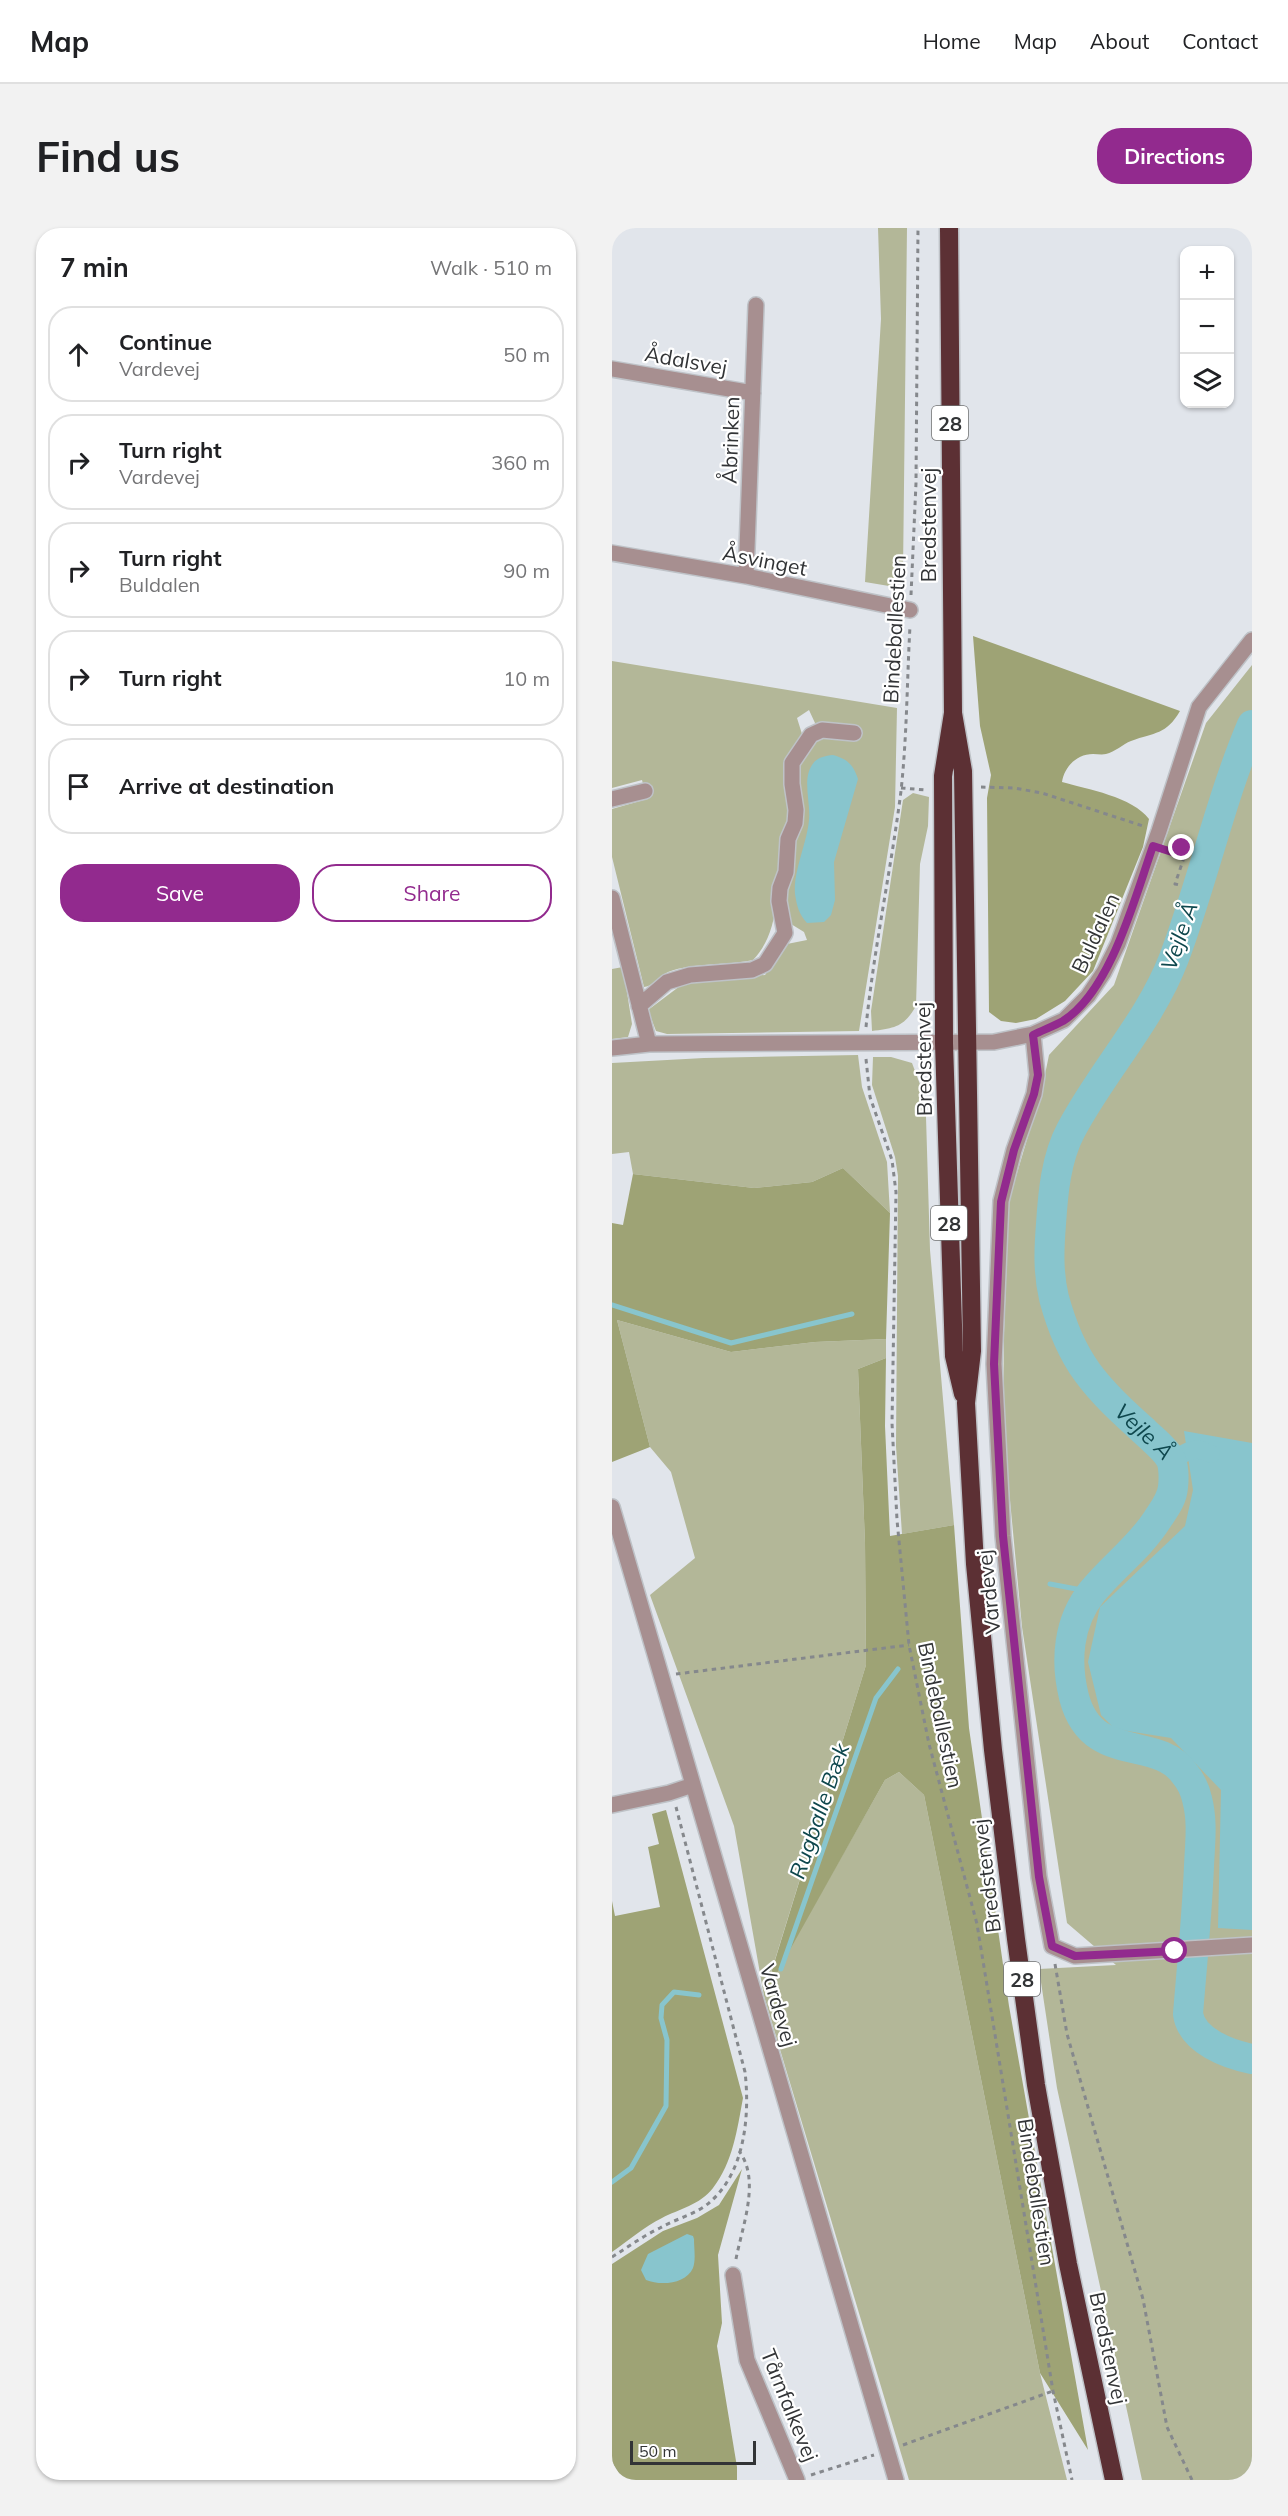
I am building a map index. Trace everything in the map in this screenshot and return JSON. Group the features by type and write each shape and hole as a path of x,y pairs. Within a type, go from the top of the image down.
{"highway":[{"name":"Bredstenvej","path":"949,228 952,713 943,776 944,1043 954,1356 966,1403"},
{"name":"Bredstenvej","path":"952,713 963,771 972,1351 966,1403 976,1576 993,1750 1036,2085 1068,2264 1114,2480"}],"street":[{"name":"Åbrinken","path":"746,576 756,305"},
{"name":"Ådalsvej","path":"612,369 753,393"},
{"name":"Åsvinget","path":"612,553 746,576 910,610"},
{"name":"Buldalen","path":"612,1048 649,1044 994,1042 1033,1035 1064,1020 1088,996 1104,972 1118,944 1159,831 1199,707 1252,640"},
{"path":"639,1005 667,982 690,975 752,970 765,964 785,933 779,902 780,888 786,872 788,839 795,824 792,763 811,735 822,730 837,730 854,734"},
{"path":"612,799 645,791"},
{"path":"612,898 649,1044"},
{"name":"Vardevej","path":"1033,1035 1038,1075 1034,1094 1014,1150 1001,1202 994,1364 1003,1536 1039,1877 1052,1946"},
{"name":"Vardevej","path":"612,1507 896,2480"},
{"path":"612,1805 693,1785"},
{"path":"1052,1946 1075,1956 1252,1945"},
{"name":"Tårnfalkevej","path":"733,2275 747,2360 797,2480"}],"path":[{"name":"Bindeballestien","path":"866,1029 872,970 891,867 901,788 916,483 918,228"},
{"path":"980,787 1014,788 1042,793 1159,831"},
{"path":"901,788 926,790"},
{"path":"1153,846 1172,852 1182,848 1187,849 1175,884 1180,885"},
{"name":"Bindeballestien","path":"866,1057 870,1097 891,1160 896,1192 892,1423 897,1520 909,1645 929,1744 977,1924 1053,2391 1072,2480"},
{"path":"661,1676 909,1645"},
{"path":"612,2257 657,2229 709,2203 729,2181 739,2151 748,2100 745,2072 672,1792"},
{"path":"1052,1946 1067,2034 1143,2299 1167,2427 1192,2480"},
{"path":"733,2275 750,2179 747,2162 739,2151"},
{"path":"797,2480 1053,2391"},
{"path":"612,2474 616,2480"}],"green space":[{"path":"878,228 907,228 903,572 895,587 865,582 881,319"},
{"path":"973,636 1180,711 1165,729 1131,741 1109,753 1081,756 1065,772 1062,782 1121,799 1142,811 1149,819 1143,847 1093,971 1065,1001 1036,1019 1016,1023 1001,1021 989,1012 987,798 991,775 980,726"},
{"path":"612,661 897,708 895,807 859,1031 667,1034 656,1031 648,1010 684,983 701,978 765,975 787,944 807,940 804,932 791,924 785,908 796,769 814,743 827,736 857,728 815,723 809,710 797,718 802,734 786,765 784,776 790,807 780,846 773,923 762,949 753,960 678,969 668,972 651,985 644,987 612,857 612,809 647,799 642,780 612,788"},
{"path":"1252,665 1252,2480 1142,2480 1057,2088 1039,1969 1116,1965 1067,1923 1022,1627 1003,1426 1009,1200 1042,1089 1049,1055 1114,985 1206,723"},
{"path":"913,793 929,797 928,826 920,864 916,1006 898,1025 872,1031 871,1011 903,800"},
{"path":"623,967 632,1024 628,1037 612,1039 612,969"},
{"path":"858,1055 862,1087 887,1162 890,1213 843,1168 812,1182 754,1188 633,1174 629,1152 612,1154 612,1063 704,1058"},
{"path":"873,1057 891,1057 912,1063 924,1095 930,1250 954,1525 902,1534 896,1446 898,1176 895,1157 872,1085"},
{"path":"843,1168 890,1213 886,1339 815,1342 731,1352 617,1320 650,1447 612,1462 612,1223 623,1225 633,1174 754,1188 812,1182"},
{"path":"617,1320 731,1352 815,1342 886,1339 886,1358 858,1369 865,1543 866,1665 765,1992 885,1780 899,1772 924,1795 1040,2373 1067,2480 909,2480 764,1996 734,1826 650,1595 695,1558 671,1472 650,1447"},
{"path":"886,1358 885,1426 890,1536 954,1525 969,1728 1009,2006 1088,2450 1040,2373 924,1795 899,1772 885,1780 764,1996 866,1665 865,1543 858,1369"},
{"path":"666,1810 743,2098 730,2157 720,2178 708,2194 696,2203 655,2222 612,2252 612,1901 615,1916 660,1907 648,1847 659,1844 652,1814"},
{"path":"742,2169 718,2255 722,2323 717,2346 737,2467 737,2480 623,2480 612,2462 612,2264 663,2231 697,2218 719,2205"}],"water":[{"path":"833,755 849,763 858,779 834,862 835,900 831,915 824,922 807,923 798,907 795,885 809,820 807,785 809,771 816,760"},
{"path":"1184,1431 1252,1443 1252,1930 1218,1928 1221,1790 1171,1738 1115,1729 1101,1715 1088,1662 1100,1607 1185,1526 1193,1490"},
{"path":"687,2234 693,2236 694,2239 694,2261 690,2273 679,2280 666,2283 646,2280 641,2270 648,2254"}],"waterway":[{"name":"Vejle Å","path":"1252,725 1230,782 1184,929 1164,981 1139,1025 1083,1108 1066,1141 1054,1188 1049,1252 1054,1298 1063,1327 1076,1355 1107,1396 1165,1451 1170,1458 1173,1472 1172,1492 1162,1512 1150,1530 1092,1592 1078,1616 1073,1629 1069,1656 1074,1697 1083,1718 1095,1732 1109,1741 1158,1754 1172,1761 1192,1785 1199,1807 1201,1832 1188,2014 1196,2032 1212,2045 1232,2054 1252,2059"},
{"path":"612,1305 731,1343 852,1314"},
{"path":"1172,1464 1180,1456 1190,1451 1200,1450 1211,1454"},
{"name":"Rugballe Bæk","path":"1050,1584 1092,1592"},
{"name":"Rugballe Bæk","path":"781,1969 876,1698 898,1669"},
{"name":"Rugballe Bæk","path":"612,2182 631,2168 666,2106 667,2040 661,2018 662,2005 674,1992 699,1995"}],"route":[{"path":"1175,1951 1075,1956 1052,1946 1039,1877 1003,1536 994,1364 1001,1202 1014,1150 1034,1094 1038,1075 1033,1035 1064,1020 1088,996 1104,972 1118,944 1153,846 1172,852 1182,848"}]}
